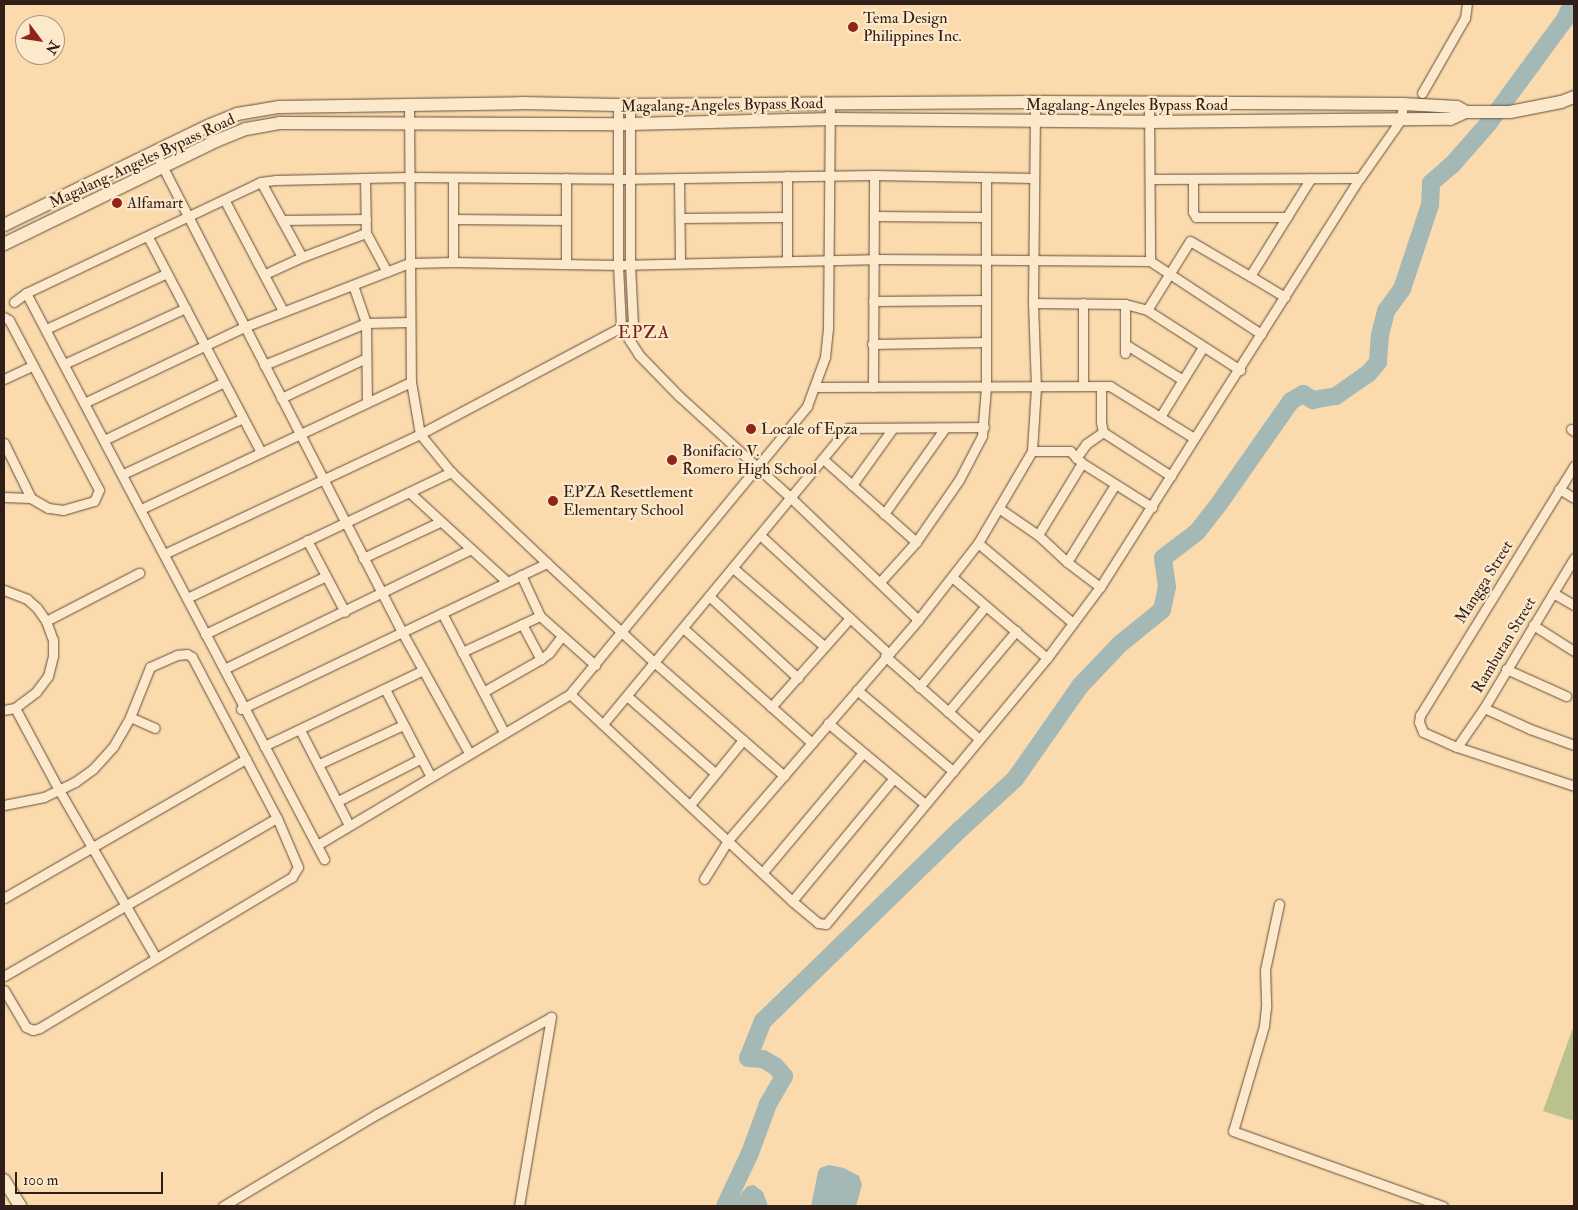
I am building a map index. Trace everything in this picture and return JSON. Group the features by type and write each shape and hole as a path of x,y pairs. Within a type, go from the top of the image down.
{"street":[{"path":"1422,93 1465,18 1467,4"},
{"name":"Magalang-Angeles Bypass Road","path":"4,244 234,133 260,126 300,122 624,124 831,119 1150,122 1450,119 1470,112 1510,112 1560,102 1574,97"},
{"path":"316,846 570,694 803,413 816,387 825,357 828,326 830,102"},
{"path":"704,879 729,839 918,620 952,577 978,543 1000,509 1032,451 1036,388 1033,303 1035,102"},
{"name":"Magalang-Angeles Bypass Road","path":"4,225 210,125 258,109 409,104 1035,102 1403,104 1456,107 1470,112"},
{"path":"409,104 408,177 411,382 420,434 451,472 547,563 654,662 784,776"},
{"path":"624,104 624,124 630,179 630,264 633,325 630,341"},
{"path":"1149,104 1151,180 1150,261"},
{"path":"570,694 729,839 792,901 818,922 826,924 1046,658 1100,587 1194,438 1240,370 1360,178 1401,119 1403,104"},
{"path":"624,124 618,179 620,326 640,355 679,396 758,467 918,620"},
{"path":"155,152 187,218 363,558 470,753"},
{"path":"14,302 26,293 225,201 261,182 408,177 630,179 874,175 1034,178"},
{"path":"873,387 874,175"},
{"path":"787,176 787,260"},
{"path":"365,178 366,233 387,272"},
{"path":"453,178 453,262"},
{"path":"566,178 566,264"},
{"path":"680,178 680,262"},
{"path":"880,582 916,542 959,480 975,451 984,427 986,387 986,260 984,216 986,178"},
{"path":"1250,276 1312,178"},
{"path":"1151,180 1360,178"},
{"path":"1193,179 1193,212 1196,217 1287,217"},
{"path":"261,182 302,257"},
{"path":"225,201 283,311"},
{"path":"874,216 984,216"},
{"path":"680,218 787,217"},
{"path":"283,220 366,219"},
{"path":"453,219 566,220"},
{"path":"265,274 302,257 366,233"},
{"path":"148,237 262,452"},
{"path":"1147,310 1190,241 1285,297"},
{"path":"84,404 244,327 409,263 618,265 680,262 873,259 1150,261 1261,334"},
{"path":"46,329 167,273"},
{"path":"353,284 366,323 367,402"},
{"path":"26,293 123,474 206,634 242,709 264,746 324,859"},
{"path":"873,301 985,300"},
{"path":"1033,303 1125,304 1147,310 1240,370"},
{"path":"1083,303 1083,386"},
{"path":"1125,304 1125,349 1183,380"},
{"path":"64,364 186,308"},
{"path":"4,317 9,320 99,490 94,501 63,510 48,508 31,498 4,497"},
{"path":"264,365 366,323 410,322"},
{"path":"164,554 420,434 620,326 633,325"},
{"path":"872,344 985,342"},
{"path":"1160,417 1204,347"},
{"path":"281,398 366,358"},
{"path":"4,379 32,366"},
{"path":"104,440 224,382"},
{"path":"141,509 411,382"},
{"path":"816,387 1036,388 1101,386 1116,388 1194,438"},
{"path":"1101,386 1101,422 1103,432 1171,476"},
{"path":"123,474 243,418"},
{"path":"603,724 848,428 984,427"},
{"path":"852,485 893,428"},
{"path":"884,514 944,428"},
{"path":"1038,535 1079,461 1086,444 1103,432"},
{"path":"4,443 31,498"},
{"path":"1032,451 1068,450 1079,461 1152,507"},
{"path":"823,459 916,542"},
{"name":"Mangga Street","path":"1457,747 1423,732 1420,728 1420,715 1574,466"},
{"path":"187,598 451,472"},
{"path":"1067,562 1115,485"},
{"path":"1560,489 1574,498"},
{"path":"409,492 506,582"},
{"path":"1000,509 1038,535 1067,562 1100,587"},
{"path":"363,558 440,522"},
{"path":"760,535 850,618 919,687 979,739"},
{"path":"307,540 344,612"},
{"path":"978,543 1073,623"},
{"path":"224,670 471,549"},
{"name":"Rambutan Street","path":"1457,747 1484,708 1574,558"},
{"path":"242,709 547,563"},
{"path":"733,568 824,646"},
{"path":"46,621 139,573"},
{"path":"520,575 540,616 595,665"},
{"path":"206,634 326,576"},
{"path":"952,577 1046,658"},
{"path":"4,590 27,599 46,621 52,640 53,656 48,676 36,692 15,708 4,710"},
{"path":"1553,593 1574,604"},
{"path":"709,596 798,678"},
{"path":"919,687 985,607"},
{"path":"442,613 504,732"},
{"path":"462,652 540,616"},
{"path":"772,707 850,618"},
{"path":"522,624 541,659"},
{"path":"1533,625 1574,651"},
{"path":"683,628 812,743"},
{"path":"948,712 1016,632"},
{"path":"482,692 541,659 549,653 562,636"},
{"path":"4,805 44,797 93,769 113,747 130,717 150,667 177,655 187,654 192,657 246,759 298,867 292,877 40,1028 33,1030 26,1028 4,990"},
{"path":"1506,669 1566,696"},
{"path":"264,746 385,690 423,670"},
{"path":"385,690 431,777"},
{"path":"857,690 953,771"},
{"path":"627,696 715,773"},
{"path":"15,708 59,790 156,958"},
{"path":"1484,708 1530,729 1574,745"},
{"path":"130,717 155,728"},
{"path":"828,723 926,804"},
{"path":"319,764 403,725"},
{"path":"300,730 349,825"},
{"path":"690,805 743,740"},
{"path":"1457,747 1574,786"},
{"path":"763,872 862,753"},
{"path":"4,898 246,759"},
{"path":"338,801 420,759"},
{"path":"792,901 893,778"},
{"path":"4,976 276,818"},
{"path":"1279,904 1265,970 1266,1007 1264,1026 1233,1131 1443,1206"},
{"path":"222,1206 377,1114 551,1017 519,1206"},
{"path":"4,1180 20,1206"}],"green space":[{"path":"1574,1025 1574,1121 1543,1111"}],"shaded area":[{"path":"829,1165 844,1168 859,1176 862,1185 856,1206 811,1206 818,1172 820,1168"},
{"path":"754,1185 763,1192 768,1206 733,1206 748,1186"}],"waterway":[{"path":"725,1206 750,1153 768,1104 784,1076 775,1066 763,1059 748,1058 763,1021 954,835 1015,779 1080,686 1120,644 1162,610 1167,587 1163,558 1197,532 1291,401 1303,394 1313,400 1336,396 1368,374 1378,362 1380,335 1386,311 1402,289 1430,205 1431,183 1452,165 1488,124 1565,19 1572,4"}],"place":[{"name":"Tema Design Philippines Inc.","path":"853,27"},
{"name":"Alfamart","path":"117,203"},
{"name":"Locale of Epza","path":"751,429"},
{"name":"Bonifacio V. Romero High School","path":"672,460"},
{"name":"EPZA Resettlement Elementary School","path":"553,501"}],"district":[{"name":"EPZA","path":"644,333"}]}
